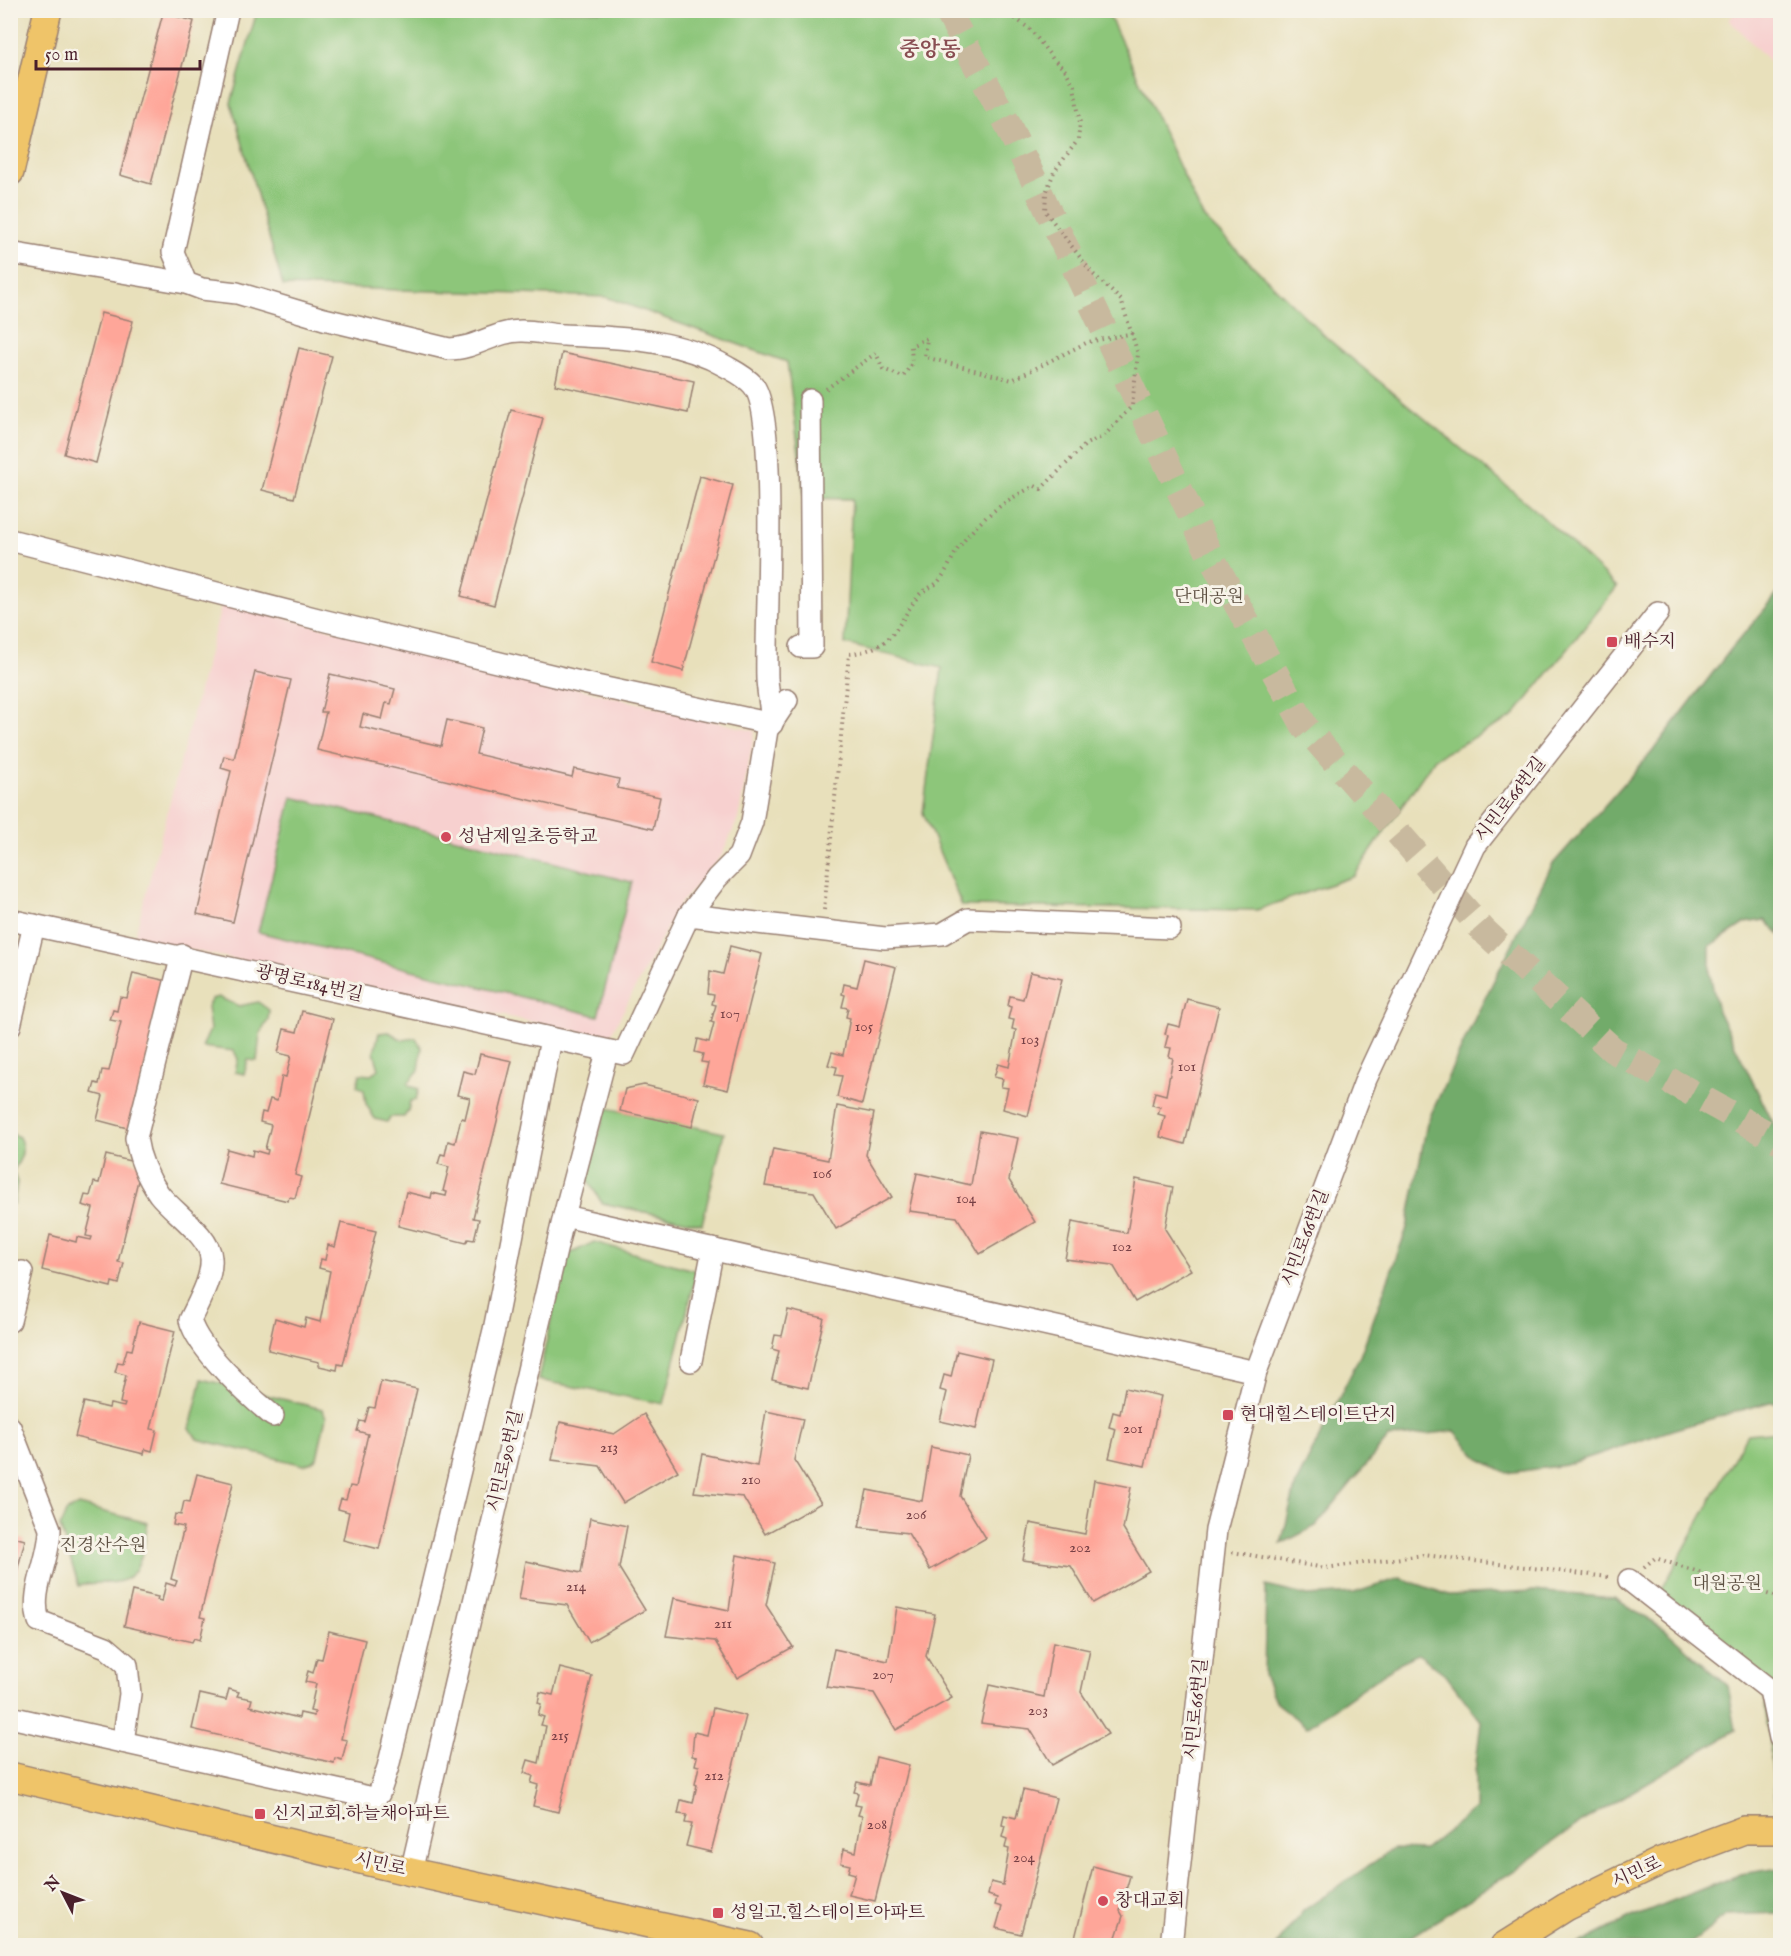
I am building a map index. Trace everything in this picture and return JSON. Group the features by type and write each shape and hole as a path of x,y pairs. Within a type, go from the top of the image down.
{"main road":[{"path":"10,172 48,10"},
{"name":"시민로","path":"10,1776 411,1872 750,1946"},
{"name":"시민로","path":"1504,1946 1566,1906 1661,1861 1744,1830 1780,1830"}],"street":[{"path":"186,283 174,252 175,240 228,10"},
{"path":"10,253 186,283 202,289 237,293 324,319 449,349 463,349 501,332 612,336 661,343 707,355 743,376 754,386 764,408 769,521 767,678 772,724"},
{"path":"801,647 812,647 810,400"},
{"path":"10,540 326,621 596,686 772,724"},
{"name":"시민로66번길","path":"1171,1946 1216,1530 1256,1372 1366,1079 1475,846 1658,613"},
{"path":"607,1052 624,1054 689,915 717,878 740,856 752,822 767,730 787,700"},
{"path":"689,915 885,938 942,934 968,919 1170,928"},
{"name":"광명로184번길","path":"10,920 182,955 607,1052"},
{"path":"10,1026 34,925"},
{"path":"182,955 138,1126 136,1138 138,1152 149,1179 160,1195 210,1248 212,1261 190,1320 192,1327 208,1351 234,1380 273,1416"},
{"path":"10,1717 373,1798 379,1794 388,1767 494,1330 551,1040"},
{"name":"시민로90번길","path":"411,1872 564,1216 607,1052"},
{"path":"564,1216 1256,1372"},
{"path":"691,1361 713,1249"},
{"path":"10,1322 22,1272"},
{"path":"10,1427 50,1529 50,1545 35,1602 39,1621 106,1647 127,1665 130,1694 123,1742"},
{"path":"1629,1580 1770,1690 1780,1738"}],"path":[{"path":"823,930 849,654 871,651 887,640 900,626 921,593 937,583 958,549 992,512 1017,494 1035,486 1041,489 1086,444 1104,436 1131,406 1138,354 1134,333 1121,300 1092,273 1045,211 1046,193 1054,172 1078,140 1080,123 1074,86 1066,71 1031,30 1004,10"},
{"path":"810,400 876,353 883,369 903,377 912,363 911,346 927,338 925,357 1012,380 1088,342 1134,333"},
{"path":"1214,1549 1325,1568 1424,1555 1629,1580"},
{"path":"1655,1558 1780,1598"}],"shaded area":[{"path":"1738,10 1780,11 1780,72 1729,20"},
{"name":"성남제일초등학교","path":"222,603 755,731 738,819 722,855 679,905 609,1038 134,938"}],"green space":[{"name":"단대공원","path":"257,11 1107,11 1203,217 1328,339 1532,507 1617,587 1513,717 1435,758 1354,876 1257,910 962,906 923,813 942,668 845,644 852,499 805,498 787,362 606,297 283,286 231,103"},
{"path":"1780,591 1780,935 1765,920 1745,923 1710,946 1710,974 1718,1011 1780,1137 1780,1402 1770,1402 1672,1430 1566,1465 1507,1473 1479,1459 1455,1431 1388,1438 1316,1526 1281,1544 1296,1484 1360,1356 1407,1228 1427,1123 1475,1018 1552,865 1652,752 1731,649"},
{"path":"292,797 632,882 598,1016 258,932"},
{"path":"218,997 239,1006 258,1002 269,1010 268,1020 260,1034 257,1061 248,1060 244,1074 235,1072 238,1059 234,1051 202,1047 210,1030 207,1007 212,999"},
{"path":"389,1032 402,1040 416,1038 422,1048 419,1070 408,1083 419,1089 416,1100 410,1101 404,1117 391,1117 387,1122 375,1119 366,1104 364,1090 357,1086 360,1074 371,1075 379,1069 374,1052 379,1033"},
{"path":"606,1108 724,1133 702,1224 602,1203 587,1179"},
{"path":"11,1133 19,1137 22,1147 20,1159 13,1171 17,1182 14,1204 11,1204"},
{"path":"594,1242 697,1271 664,1404 538,1380 565,1256"},
{"path":"202,1379 322,1409 326,1417 317,1458 304,1465 197,1439 190,1428"},
{"name":"대원공원","path":"1780,1431 1780,1804 1776,1803 1764,1695 1660,1593 1747,1434"},
{"name":"진경산수원","path":"78,1505 148,1523 144,1548 138,1565 128,1578 116,1582 79,1586 60,1527 66,1512"},
{"path":"1400,1578 1449,1595 1534,1591 1614,1598 1663,1628 1728,1686 1736,1730 1581,1822 1515,1870 1399,1945 1276,1945 1304,1910 1393,1849 1424,1850 1475,1809 1475,1772 1481,1721 1445,1674 1418,1654 1399,1663 1307,1727 1276,1703 1264,1675 1266,1586 1308,1596 1354,1593"},
{"path":"1780,1868 1780,1913 1727,1915 1689,1945 1577,1945 1634,1916 1740,1874"}],"building":[{"path":"163,13 194,21 151,184 120,175"},
{"path":"101,313 133,321 96,463 64,454"},
{"path":"299,348 332,356 294,498 262,490"},
{"path":"562,353 694,381 688,413 555,385"},
{"path":"511,410 543,418 494,605 461,596"},
{"path":"700,476 733,485 683,671 651,662"},
{"path":"255,672 291,680 233,922 197,914 231,771 221,768 224,756 234,759"},
{"path":"330,674 395,689 391,704 386,703 382,719 363,714 360,727 441,746 447,720 482,728 476,754 572,777 574,769 619,779 617,788 660,797 653,829 317,750 326,712 321,712"},
{"path":"730,946 762,954 728,1090 703,1084 708,1063 701,1062 703,1054 695,1052 698,1039 709,1042 714,1023 711,1022 716,1005 712,1004 714,995 708,994 710,971 723,974"},
{"path":"864,959 896,967 862,1104 837,1097 842,1076 835,1075 837,1067 828,1065 832,1052 843,1055 850,1018 846,1017 848,1008 842,1007 845,995 842,994 844,984 857,987"},
{"path":"1030,972 1062,979 1028,1116 1003,1109 1008,1088 1001,1087 1003,1079 994,1077 998,1064 1009,1067 1016,1030 1012,1029 1014,1020 1008,1019 1011,1007 1008,1006 1010,996 1023,999"},
{"path":"133,973 167,981 131,1129 97,1120 103,1096 92,1093 95,1083 99,1084 102,1070 109,1071 121,1022 110,1020 113,1010 117,1011 120,997 127,998"},
{"path":"1187,999 1219,1007 1185,1144 1160,1137 1165,1116 1158,1114 1160,1107 1152,1105 1155,1092 1166,1095 1173,1058 1169,1057 1171,1048 1165,1047 1168,1024 1180,1027"},
{"path":"302,1011 333,1019 295,1175 301,1177 295,1198 289,1197 288,1201 219,1184 227,1149 252,1156 253,1150 267,1154 268,1150 265,1149 271,1125 260,1122 262,1112 266,1113 270,1099 277,1101 282,1076 286,1077 291,1056 278,1053 284,1029 297,1032"},
{"path":"480,1054 512,1061 473,1218 479,1219 474,1240 468,1239 466,1243 398,1226 406,1192 431,1198 432,1193 446,1196 447,1192 443,1191 449,1167 438,1164 441,1154 445,1155 448,1141 455,1143 461,1118 465,1119 470,1098 457,1095 463,1071 475,1074"},
{"path":"644,1085 699,1098 692,1127 620,1111 625,1089"},
{"path":"837,1106 874,1113 866,1155 892,1197 836,1229 814,1192 765,1186 773,1149 828,1160"},
{"path":"980,1131 1018,1138 1009,1180 1035,1222 980,1254 957,1217 909,1211 917,1173 971,1185"},
{"path":"106,1155 142,1164 118,1262 124,1263 119,1284 112,1282 111,1287 42,1270 50,1235 76,1242 77,1237 91,1240 92,1237 86,1236 93,1208 82,1205 85,1195 90,1196 94,1182 99,1183"},
{"path":"1136,1179 1173,1187 1165,1229 1191,1270 1135,1302 1113,1265 1065,1259 1072,1222 1127,1233"},
{"path":"341,1223 376,1231 343,1365 338,1364 337,1370 319,1366 319,1362 268,1350 275,1318 304,1327 306,1318 320,1322 330,1271 319,1268 321,1259 325,1260 328,1245 335,1247"},
{"path":"788,1310 824,1318 808,1388 772,1380 779,1351 772,1349 775,1335 782,1336"},
{"path":"139,1322 175,1331 151,1429 157,1430 152,1451 145,1449 144,1454 75,1437 84,1402 109,1408 110,1404 124,1407 125,1404 120,1403 126,1375 115,1372 118,1362 123,1363 127,1349 132,1350"},
{"path":"957,1351 992,1359 976,1429 940,1421 947,1392 940,1390 944,1375 951,1377"},
{"path":"381,1381 417,1389 379,1549 343,1540 349,1512 338,1509 341,1499 346,1500 350,1486 356,1487 368,1434 357,1431 360,1421 365,1422 369,1407 375,1408"},
{"path":"1125,1388 1161,1396 1145,1466 1109,1458 1116,1429 1109,1427 1113,1412 1120,1414"},
{"path":"766,1411 803,1419 794,1460 821,1503 765,1534 743,1497 694,1492 702,1454 757,1466"},
{"path":"644,1414 678,1471 623,1503 600,1466 552,1460 560,1422 614,1434"},
{"path":"931,1447 968,1455 960,1496 986,1538 930,1570 908,1533 859,1527 867,1490 922,1501"},
{"path":"197,1474 233,1483 200,1617 205,1618 200,1640 194,1638 192,1642 124,1626 132,1591 158,1597 157,1600 162,1601 166,1583 175,1586 177,1581 171,1579 184,1527 173,1525 175,1514 181,1515 184,1501 190,1502"},
{"path":"1094,1480 1131,1487 1123,1529 1149,1571 1093,1603 1071,1566 1023,1560 1030,1523 1085,1534"},
{"path":"590,1518 627,1526 619,1568 645,1610 589,1642 567,1605 519,1599 526,1561 581,1573"},
{"path":"10,1536 25,1540 11,1595 10,1595"},
{"path":"737,1555 775,1563 766,1605 793,1647 737,1678 715,1641 666,1636 674,1598 729,1610"},
{"path":"897,1607 935,1614 926,1656 952,1698 896,1730 874,1693 826,1687 834,1649 888,1661"},
{"path":"329,1631 365,1640 341,1739 347,1740 342,1760 335,1758 334,1763 192,1729 200,1694 226,1700 229,1689 239,1692 237,1696 252,1699 250,1706 299,1718 300,1713 314,1716 315,1712 310,1711 316,1684 305,1682 308,1671 313,1673 317,1658 322,1659"},
{"path":"1053,1642 1090,1650 1081,1692 1108,1734 1052,1765 1030,1729 981,1723 989,1685 1044,1697"},
{"path":"560,1668 592,1676 558,1812 533,1806 538,1785 531,1783 533,1776 524,1773 528,1760 539,1763 546,1726 541,1725 544,1717 538,1715 541,1704 538,1703 540,1692 553,1695"},
{"path":"713,1708 746,1716 711,1852 686,1846 692,1824 685,1823 687,1815 678,1814 681,1800 693,1803 699,1766 695,1765 697,1757 692,1756 694,1732 707,1735"},
{"path":"876,1757 909,1765 875,1901 849,1895 855,1874 848,1872 850,1865 841,1863 844,1849 856,1852 862,1816 858,1815 861,1806 855,1805 858,1793 854,1792 857,1782 870,1785"},
{"path":"1023,1790 1056,1798 1021,1934 996,1928 1002,1907 995,1905 997,1898 988,1895 991,1882 1003,1885 1009,1849 1005,1848 1007,1839 1002,1837 1005,1826 1002,1825 1004,1815 1016,1818"},
{"name":"창대교회","path":"1093,1866 1130,1876 1120,1911 1123,1916 1113,1946 1073,1946"}],"tunnel":[{"path":"947,10 1006,121 1211,557 1305,727 1483,930 1613,1050 1780,1141"}],"place":[{"name":"배수지","path":"1612,642"},
{"name":"성남제일초등학교","path":"446,837"},
{"name":"현대힐스테이트단지","path":"1228,1415"},
{"name":"신지교회.하늘채아파트","path":"260,1814"},
{"name":"창대교회","path":"1103,1901"},
{"name":"성일고.힐스테이트아파트","path":"718,1913"}],"district":[{"name":"중앙동","path":"930,50"}]}
